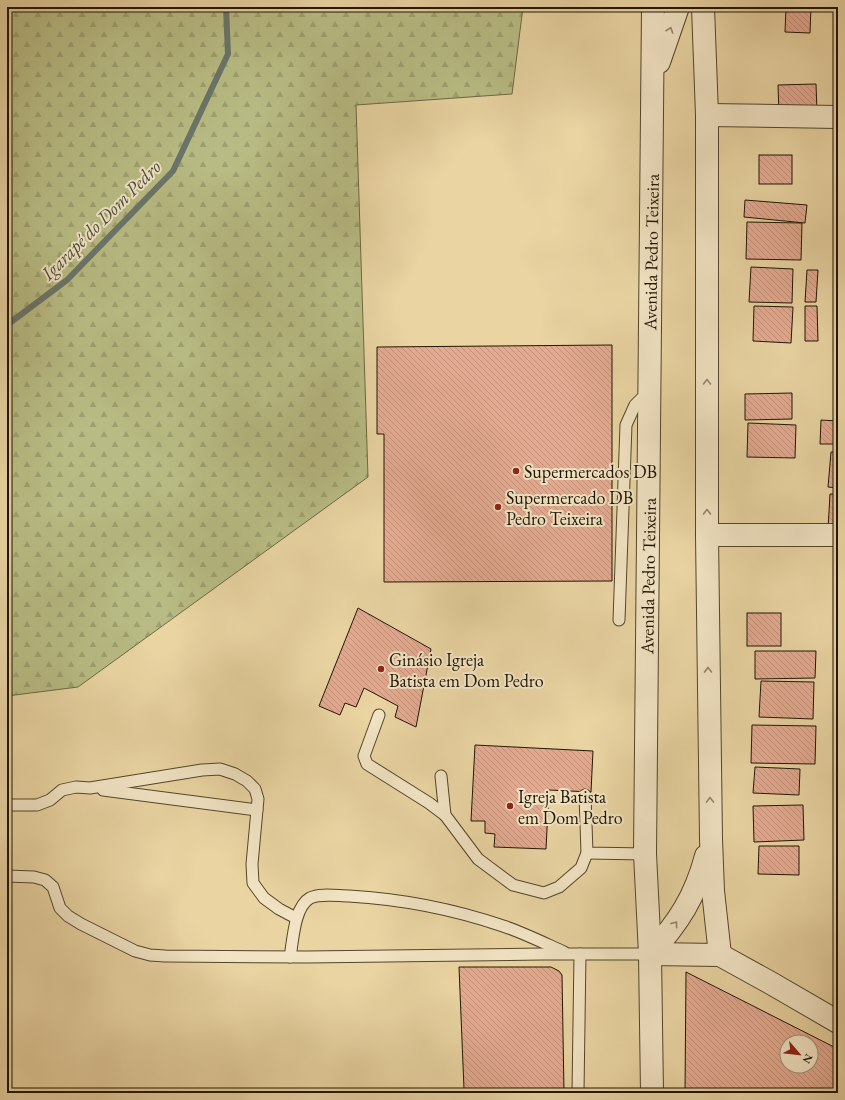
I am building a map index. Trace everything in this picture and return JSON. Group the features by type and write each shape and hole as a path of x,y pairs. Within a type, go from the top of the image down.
{"street":[{"name":"Avenida Pedro Teixeira","path":"652,1093 650,954 645,854 653,7"},
{"path":"653,80 678,7"},
{"path":"703,7 707,115 707,535 711,839 713,891 720,955"},
{"path":"707,115 838,117"},
{"path":"707,535 838,535"},
{"path":"650,954 663,940 686,907 696,889 711,839"},
{"path":"650,954 720,955 838,1022"}],"lane":[{"path":"619,620 626,424 635,404 650,390"},
{"path":"379,715 364,756 367,764 445,815 478,859 513,885 544,893 559,887 581,868 587,853 585,795"},
{"path":"90,788 202,770 220,769 235,774 247,781 255,790 258,799 252,864 253,883 264,898 279,909 296,918"},
{"path":"441,776 445,815"},
{"path":"7,805 37,805 50,800 62,790 76,787 257,810"},
{"path":"587,853 645,854"},
{"path":"7,876 34,877 44,880 53,887 60,908 68,916 135,951 150,955 290,957 650,954"},
{"path":"290,957 296,918 302,906 310,898 322,895 374,898 418,904 463,914 503,926 574,954"},
{"path":"574,954 578,1092"}],"green space":[{"path":"7,7 523,7 512,94 356,105 368,477 78,687 7,696"}],"building":[{"path":"786,7 811,7 810,33 785,32"},
{"path":"816,84 817,112 779,114 778,85"},
{"path":"759,155 792,155 792,184 759,184"},
{"path":"745,200 807,205 805,223 744,217"},
{"path":"747,222 802,223 801,260 746,259"},
{"path":"751,267 793,269 792,303 749,302"},
{"path":"807,270 818,270 816,302 805,302"},
{"path":"754,306 793,307 791,343 753,341"},
{"path":"805,306 817,306 818,341 805,341"},
{"name":"Supermercado DB Pedro Teixeira","path":"612,345 612,581 384,582 384,434 377,434 377,347"},
{"path":"792,393 792,419 745,420 745,394"},
{"path":"821,420 838,421 838,444 820,444"},
{"path":"748,423 796,425 795,458 747,457"},
{"path":"831,452 838,452 838,488 828,487"},
{"path":"830,494 838,494 838,529 828,529"},
{"name":"Ginásio Igreja Batista em Dom Pedro","path":"358,608 431,649 416,727 395,717 398,706 364,688 356,707 345,703 340,715 319,706"},
{"path":"747,613 781,613 781,646 747,646"},
{"path":"755,651 816,651 815,678 755,679"},
{"path":"761,681 814,682 813,719 759,717"},
{"path":"752,725 816,726 815,764 751,763"},
{"name":"Igreja Batista em Dom Pedro","path":"475,745 593,751 591,792 549,790 546,849 494,847 495,834 485,833 485,821 471,821"},
{"path":"755,767 800,769 799,795 753,793"},
{"path":"836,767 838,767 838,798 836,798"},
{"path":"803,805 804,840 754,842 753,806"},
{"path":"835,839 838,839 838,872 836,872"},
{"path":"759,846 799,846 799,875 758,874"},
{"path":"459,967 551,967 559,971 562,975 564,1092 593,1093 493,1093 493,1090 464,1089"},
{"path":"686,972 808,1034 779,1034 779,1074 819,1074 819,1039 838,1049 838,1093 685,1093"}],"waterway":[{"name":"Igarapé do Dom Pedro","path":"7,325 67,280 173,171 228,54 226,7"}],"place":[{"name":"Supermercados DB","path":"516,471"},
{"name":"Supermercado DB Pedro Teixeira","path":"498,507"},
{"name":"Ginásio Igreja Batista em Dom Pedro","path":"381,669"},
{"name":"Igreja Batista em Dom Pedro","path":"510,806"}]}
